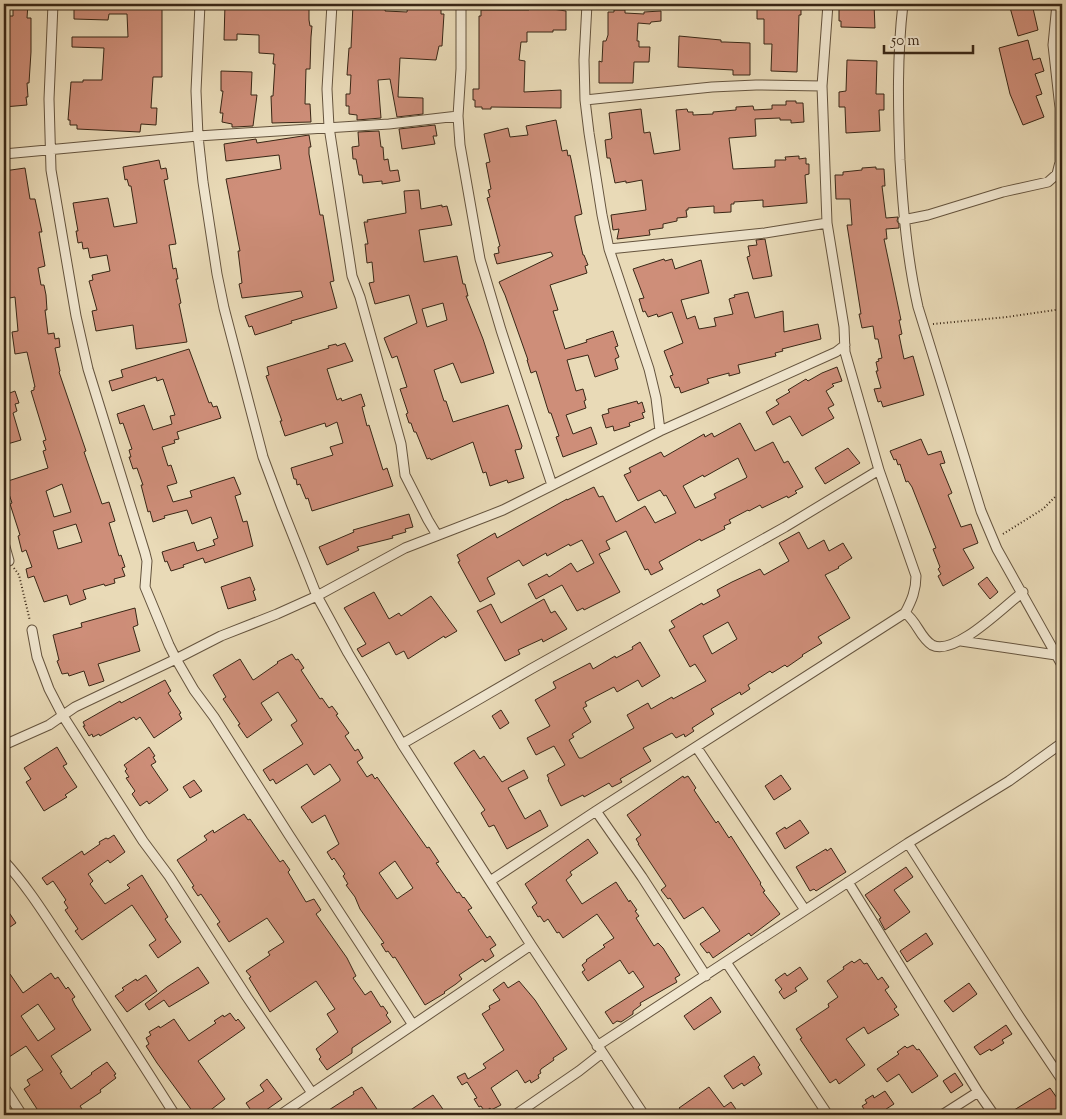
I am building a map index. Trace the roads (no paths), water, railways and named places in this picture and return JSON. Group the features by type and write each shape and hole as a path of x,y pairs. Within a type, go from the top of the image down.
{"street":[{"path":"53,4 49,99 52,170 76,316 88,369 145,553 147,562 145,587 168,645 194,690 214,717 413,1025"},
{"path":"200,4 196,91 198,136 204,191 224,308 263,457 317,596 348,653 402,744 531,945 644,1115"},
{"path":"332,4 327,89 329,127 352,276 360,297 401,444 406,475 437,535"},
{"path":"461,4 461,69 458,116 460,145 480,258 501,330 552,485"},
{"path":"587,4 584,60 585,100 589,133 609,249 649,368 656,398 660,431"},
{"path":"490,881 905,613 916,587 916,576 879,470 845,352 844,327 827,223 822,86 828,4"},
{"path":"903,4 899,39 898,101 904,220 912,282 981,511 995,544 1062,665"},
{"path":"904,220 928,215 1004,192 1048,182 1057,174 1060,162 1057,4"},
{"path":"585,100 712,87 756,85 822,86"},
{"path":"4,154 198,136 389,124 458,116"},
{"path":"609,249 765,232 827,223"},
{"path":"4,745 49,725 75,707 221,636 317,596 405,548 503,510 660,431 836,352 845,344"},
{"path":"402,744 531,669 786,528 879,470"},
{"path":"4,543 9,560"},
{"path":"905,613 912,618 924,637 933,645 950,646 961,641 995,616 1023,592"},
{"path":"32,630 37,657 49,689 63,716 143,841 169,876 312,1093"},
{"path":"961,641 1056,654"},
{"path":"515,1115 579,1071 600,1049 726,962 908,843 1009,781 1062,743"},
{"path":"697,748 804,910"},
{"path":"596,811 642,877 706,976"},
{"path":"908,843 1062,1080"},
{"path":"4,861 39,906 119,1025 175,1115"},
{"path":"848,882 994,1115"},
{"path":"280,1115 531,945"},
{"path":"726,962 828,1115"},
{"path":"4,1087 22,1115"},
{"path":"942,1115 978,1092"}]}
